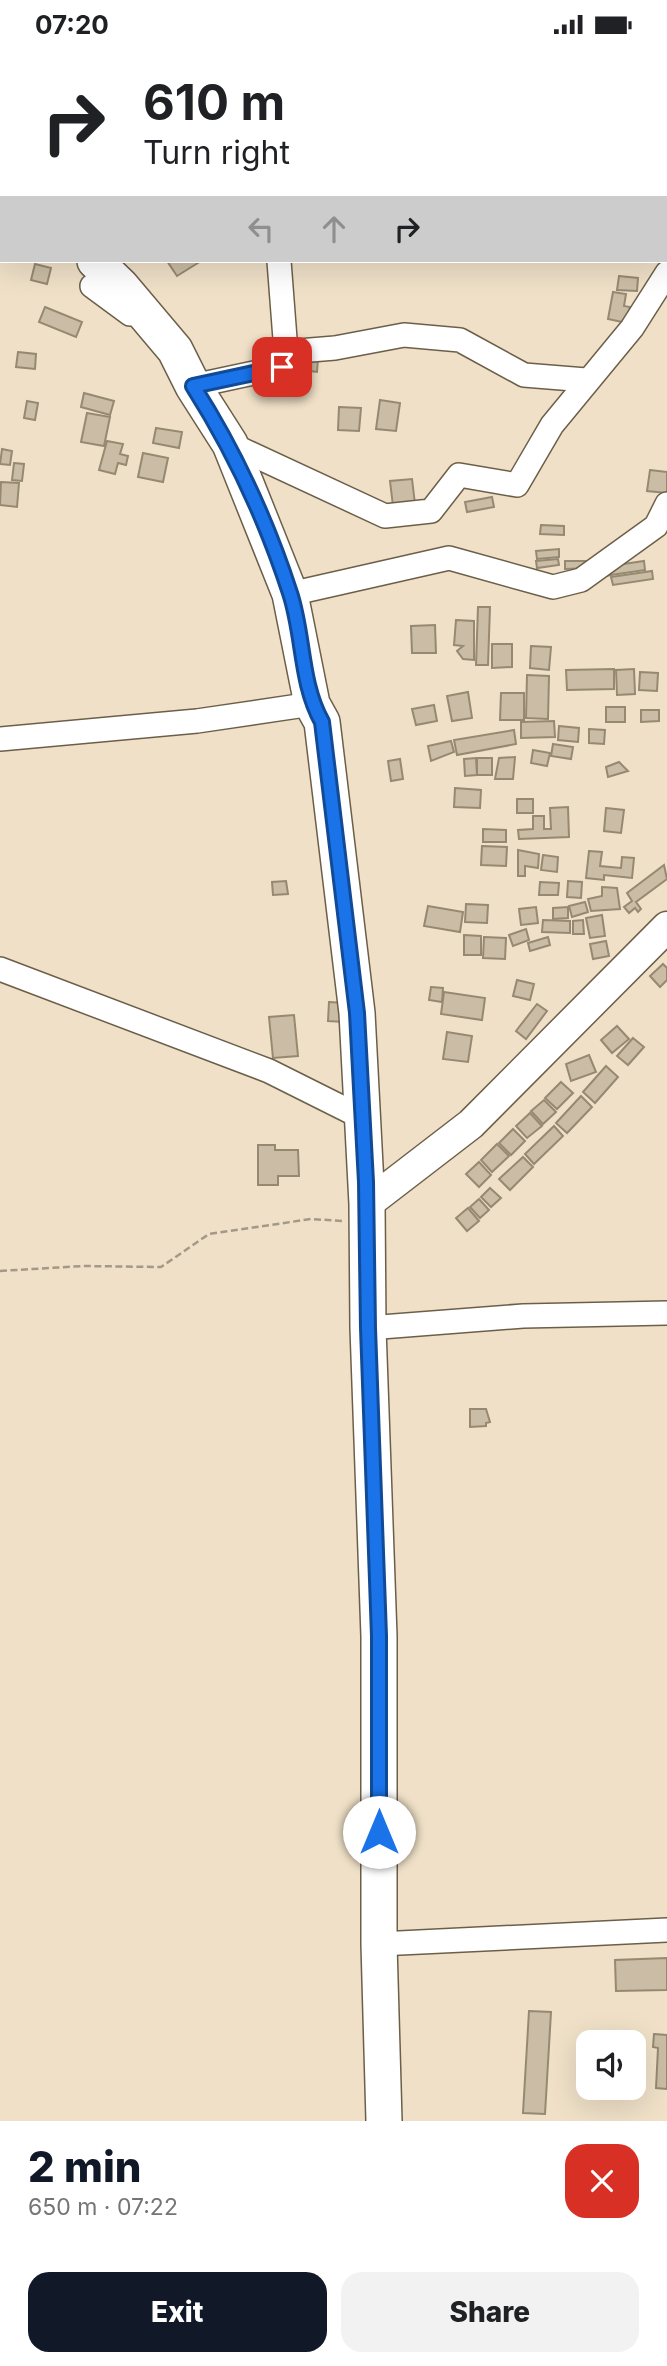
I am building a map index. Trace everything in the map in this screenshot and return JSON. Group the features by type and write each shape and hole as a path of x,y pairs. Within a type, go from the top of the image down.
{"highway":[{"path":"94,273 121,286 175,350 193,386 230,444 290,594 312,705 322,722 357,1013 367,1204 368,1328 379,1636 379,1944 384,2121"}],"main road":[{"path":"367,1204 471,1124 661,936"}],"street":[{"path":"193,386 282,367 286,352 279,263"},
{"path":"230,444 385,516 431,511 460,475 517,485 552,425 586,380 632,328 667,273"},
{"path":"286,352 335,348 404,335 460,340 524,375 586,380"},
{"path":"290,594 449,558 553,587 582,580 656,526 667,504"},
{"path":"0,739 197,721 312,705"},
{"path":"0,969 269,1070 363,1118"},
{"path":"368,1328 523,1316 667,1313"},
{"path":"379,1944 667,1930"}],"path":[{"path":"0,1271 83,1266 162,1267 209,1234 311,1219 341,1222 367,1204"}],"building":[{"path":"168,263 198,263 177,276"},
{"path":"35,264 51,268 47,284 31,280"},
{"path":"619,276 638,278 637,291 617,290"},
{"path":"613,292 626,294 624,306 630,307 627,323 608,319"},
{"path":"45,307 82,322 76,337 39,322"},
{"path":"18,352 36,354 35,369 16,367"},
{"path":"303,357 318,358 317,372 301,370"},
{"path":"84,393 114,401 110,415 81,407"},
{"path":"380,400 400,403 396,431 376,429"},
{"path":"27,401 38,403 35,420 24,418"},
{"path":"339,407 361,408 359,431 338,430"},
{"path":"87,413 110,417 104,446 81,442"},
{"path":"156,428 182,432 179,448 153,443"},
{"path":"107,441 123,444 120,454 128,456 126,465 118,463 115,474 99,470"},
{"path":"2,449 12,451 10,465 0,464"},
{"path":"143,453 168,458 163,482 138,477"},
{"path":"14,463 24,464 22,481 12,480"},
{"path":"650,470 667,472 667,493 647,491"},
{"path":"412,479 415,504 393,506 390,481"},
{"path":"1,482 19,483 17,507 0,505"},
{"path":"492,497 494,507 467,512 465,502"},
{"path":"541,525 564,526 564,535 540,534"},
{"path":"559,549 559,557 537,559 536,551"},
{"path":"558,559 559,565 537,568 536,561"},
{"path":"565,561 589,561 589,568 565,569"},
{"path":"644,561 645,570 604,576 603,567"},
{"path":"652,571 653,579 613,585 611,577"},
{"path":"478,607 490,607 488,665 476,665"},
{"path":"456,620 474,621 474,660 463,659 457,651 463,646 454,645"},
{"path":"435,625 436,653 412,653 411,626"},
{"path":"492,644 512,644 512,667 492,668"},
{"path":"531,646 551,647 549,670 530,668"},
{"path":"614,669 614,689 567,690 566,670"},
{"path":"634,669 635,694 617,695 616,670"},
{"path":"640,672 658,673 657,691 639,690"},
{"path":"527,675 549,676 548,719 526,718"},
{"path":"468,692 472,718 452,721 447,696"},
{"path":"501,693 524,693 524,720 500,720"},
{"path":"434,705 437,721 416,725 412,709"},
{"path":"606,707 625,707 625,722 606,722"},
{"path":"641,710 659,710 659,721 641,722"},
{"path":"554,721 555,737 521,738 521,722"},
{"path":"559,726 579,728 578,742 558,740"},
{"path":"589,729 605,730 604,744 589,743"},
{"path":"514,730 516,744 457,755 454,740"},
{"path":"451,741 454,752 431,761 428,746"},
{"path":"553,744 573,747 571,759 551,756"},
{"path":"533,750 550,753 547,766 531,763"},
{"path":"515,757 513,779 495,779 499,758"},
{"path":"476,758 477,775 465,776 464,759"},
{"path":"477,758 492,758 492,775 477,775"},
{"path":"400,759 403,779 391,781 388,761"},
{"path":"619,762 628,771 608,777 606,767"},
{"path":"455,788 481,790 480,808 454,807"},
{"path":"517,799 533,799 533,813 517,813"},
{"path":"568,807 569,837 519,839 518,830 533,829 533,816 544,816 544,829 551,829 550,808"},
{"path":"606,808 624,810 621,833 604,831"},
{"path":"483,829 506,830 506,842 483,842"},
{"path":"482,846 507,847 506,866 481,865"},
{"path":"518,850 539,854 538,868 525,866 525,876 518,876"},
{"path":"589,851 602,852 600,866 621,868 622,857 634,858 632,878 604,875 604,880 586,878"},
{"path":"543,855 558,857 557,872 541,870"},
{"path":"664,865 667,879 636,902 641,909 638,912 635,908 629,913 624,907 632,901 627,893"},
{"path":"286,881 288,894 273,895 272,882"},
{"path":"568,881 582,882 581,898 567,897"},
{"path":"540,882 559,883 558,895 539,895"},
{"path":"602,887 617,888 620,909 591,911 588,899 602,896"},
{"path":"585,902 588,912 572,917 569,906"},
{"path":"466,904 488,905 487,923 465,922"},
{"path":"428,906 463,912 460,932 424,926"},
{"path":"536,907 538,923 521,925 519,909"},
{"path":"568,907 568,918 553,919 553,908"},
{"path":"602,915 605,936 590,938 586,918"},
{"path":"543,920 570,921 570,933 542,932"},
{"path":"583,920 584,934 573,934 573,921"},
{"path":"526,929 529,940 513,946 509,935"},
{"path":"464,935 481,936 481,955 464,955"},
{"path":"484,937 506,938 505,959 483,958"},
{"path":"548,937 550,945 530,951 528,943"},
{"path":"606,941 609,956 593,959 590,944"},
{"path":"663,964 667,968 667,980 660,987 650,976"},
{"path":"517,980 534,984 530,1000 513,996"},
{"path":"431,987 443,988 442,1002 429,1000"},
{"path":"444,992 485,998 482,1020 441,1014"},
{"path":"329,1002 345,1003 344,1022 328,1021"},
{"path":"537,1004 547,1011 526,1039 516,1031"},
{"path":"294,1015 298,1056 273,1058 269,1017"},
{"path":"617,1026 629,1039 612,1053 601,1040"},
{"path":"447,1032 472,1036 468,1062 443,1059"},
{"path":"633,1038 644,1047 628,1065 617,1056"},
{"path":"589,1055 596,1072 571,1081 566,1064"},
{"path":"606,1066 618,1077 595,1103 583,1092"},
{"path":"561,1082 573,1093 557,1109 545,1098"},
{"path":"581,1096 592,1107 567,1133 556,1123"},
{"path":"544,1100 556,1112 543,1124 531,1111"},
{"path":"530,1113 542,1126 527,1138 516,1126"},
{"path":"554,1126 563,1136 534,1164 525,1154"},
{"path":"513,1129 525,1141 511,1155 499,1143"},
{"path":"497,1144 509,1156 492,1172 481,1160"},
{"path":"258,1145 275,1145 275,1150 298,1150 299,1176 278,1176 278,1185 258,1185"},
{"path":"523,1157 533,1167 510,1190 499,1179"},
{"path":"479,1162 491,1175 479,1187 466,1174"},
{"path":"490,1188 501,1198 491,1207 481,1197"},
{"path":"479,1199 489,1210 480,1218 470,1207"},
{"path":"468,1208 479,1221 467,1231 456,1218"},
{"path":"470,1409 486,1409 490,1422 486,1423 486,1426 470,1427"},
{"path":"667,1958 667,1990 616,1991 615,1960"},
{"path":"529,2011 551,2012 545,2114 523,2113"},
{"path":"654,2034 667,2035 667,2089 656,2088 658,2048 653,2047"}],"route":[{"path":"282,367 193,386 230,444 290,594 312,705 322,722 357,1013 366,1182 368,1328 379,1636 379,1832"}]}
